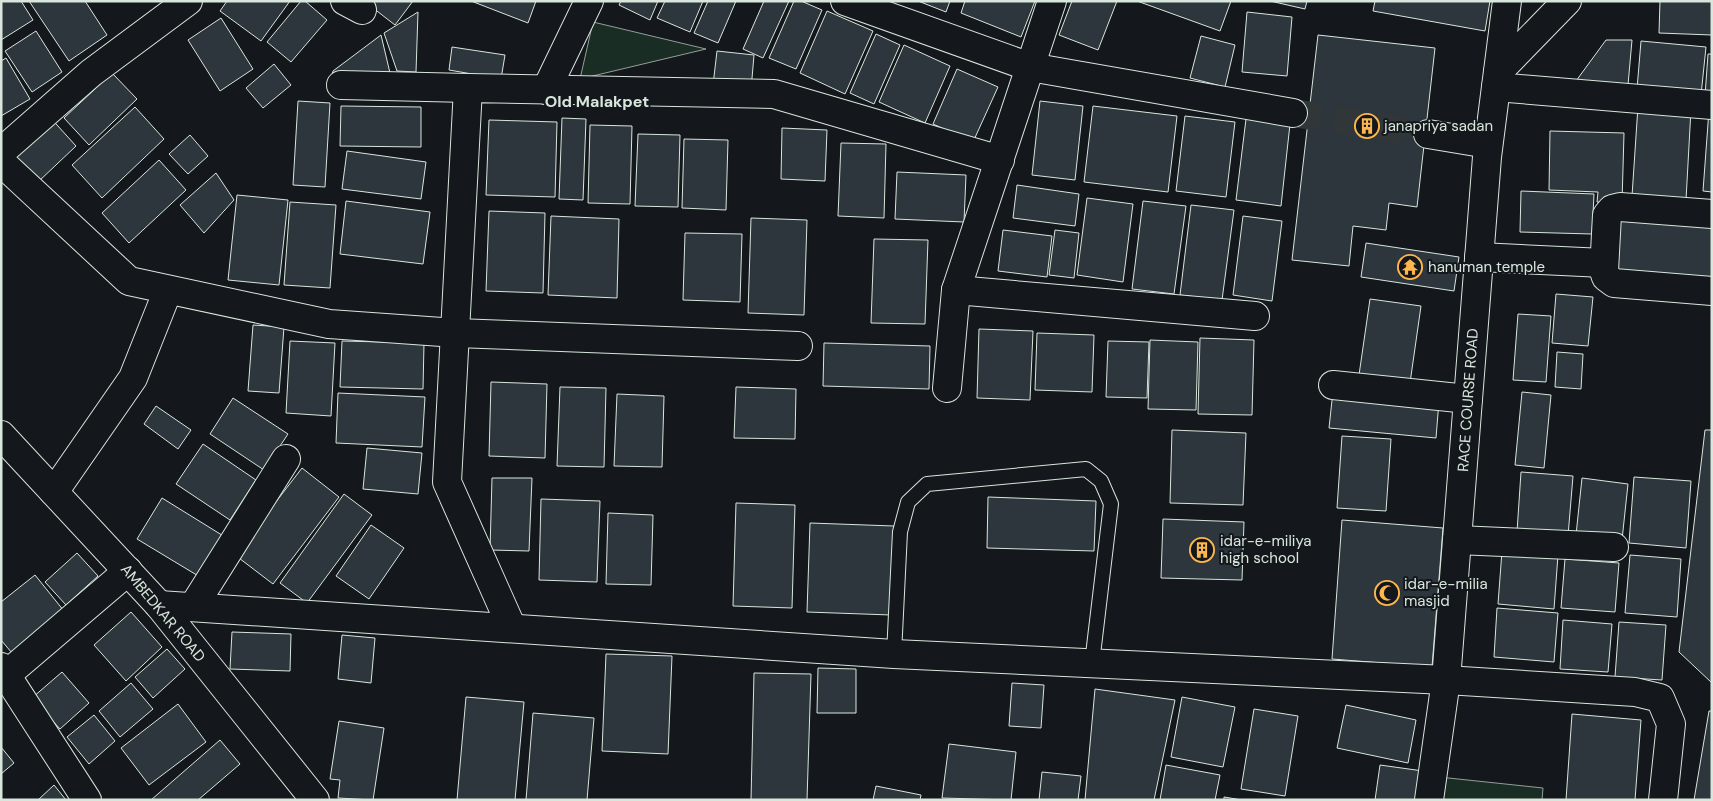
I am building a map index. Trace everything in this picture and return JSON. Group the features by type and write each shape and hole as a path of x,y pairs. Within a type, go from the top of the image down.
{"street":[{"path":"1,152 91,73 188,1"},
{"path":"546,90 589,1"},
{"path":"845,1 1030,67 1293,113"},
{"path":"947,388 956,290 1052,1"},
{"name":"RACE COURSE ROAD","path":"1429,800 1446,680 1488,144 1507,1"},
{"path":"1497,80 1568,1"},
{"path":"1497,80 1712,105"},
{"path":"341,85 774,94 1000,160"},
{"path":"468,88 447,482 512,628"},
{"path":"1428,134 1488,144"},
{"path":"1,162 129,281 329,324 456,333 798,346"},
{"path":"1712,214 1620,207 1612,209 1607,215 1604,264 1606,277 1614,283 1712,290"},
{"path":"1479,257 1604,264"},
{"path":"54,492 133,378 168,290"},
{"path":"956,290 1255,316"},
{"path":"1333,385 1468,399"},
{"name":"AMBEDKAR ROAD","path":"1,434 159,605 315,800"},
{"path":"193,607 286,459"},
{"path":"1457,540 1614,546"},
{"path":"87,800 4,671 128,571"},
{"path":"159,605 894,654 1446,680 1635,692 1660,698 1671,724 1663,800"}],"lane":[{"path":"894,654 900,532 908,502 919,490 927,484 1086,469 1101,481 1111,504 1092,663"}],"green space":[{"path":"593,22 706,49 580,79"},
{"path":"1439,777 1543,788 1542,800 1437,800"}],"building":[{"path":"1,1 21,1 33,20 1,40"},
{"path":"29,1 85,1 107,35 69,61"},
{"path":"227,1 290,1 261,41 220,11"},
{"path":"301,1 305,1 327,20 291,62 267,42"},
{"path":"364,1 413,1 395,25"},
{"path":"471,1 536,1 528,23"},
{"path":"621,1 658,1 650,20 619,5"},
{"path":"665,1 703,1 690,32 657,18"},
{"path":"708,1 736,1 718,43 694,33"},
{"path":"764,1 789,1 763,58 743,49"},
{"path":"794,1 801,1 822,10 796,69 769,58"},
{"path":"918,1 950,1 946,12"},
{"path":"965,1 1035,1 1021,37 961,13"},
{"path":"1072,1 1117,1 1098,50 1059,35"},
{"path":"1137,1 1231,1 1220,31"},
{"path":"1270,1 1307,1 1305,9"},
{"path":"1375,1 1490,1 1485,31 1373,11"},
{"path":"1660,1 1712,1 1712,35 1659,33"},
{"path":"827,11 873,31 845,94 800,73"},
{"path":"418,12 416,72 397,71 384,33"},
{"path":"1247,12 1292,17 1287,76 1242,72"},
{"path":"221,18 253,69 220,91 188,40"},
{"path":"36,31 62,72 32,92 5,51"},
{"path":"876,34 900,45 874,104 850,93"},
{"path":"381,35 390,73 332,75 333,71"},
{"name":"janapriya sadan","path":"1318,35 1435,48 1417,207 1389,203 1386,230 1353,226 1349,266 1292,260"},
{"path":"1201,36 1235,45 1225,87 1190,78"},
{"path":"1606,40 1632,40 1628,85 1576,81"},
{"path":"1641,41 1706,47 1701,95 1637,89"},
{"path":"904,45 950,66 925,123 879,102"},
{"path":"452,47 505,55 501,79 449,70"},
{"path":"717,51 754,55 751,90 713,85"},
{"path":"1708,54 1712,54 1712,97 1705,96"},
{"path":"6,58 30,99 1,116 1,61"},
{"path":"274,64 291,85 263,108 246,88"},
{"path":"957,69 998,87 973,142 933,124"},
{"path":"112,73 137,99 89,145 64,118"},
{"path":"298,101 330,103 325,187 293,185"},
{"path":"1040,101 1083,106 1075,180 1032,175"},
{"path":"341,106 421,107 421,147 340,146"},
{"path":"1093,106 1177,116 1168,192 1084,182"},
{"path":"1638,106 1691,109 1686,200 1632,196"},
{"path":"135,107 164,139 102,198 72,165"},
{"path":"1709,110 1712,110 1712,192 1703,191"},
{"path":"48,115 76,146 38,182 9,152"},
{"path":"1185,116 1235,122 1226,197 1176,191"},
{"path":"562,118 586,119 583,200 559,199"},
{"path":"1246,119 1290,124 1281,206 1236,200"},
{"path":"489,120 557,122 555,197 486,195"},
{"path":"590,125 632,126 630,204 588,203"},
{"path":"782,128 827,130 825,181 781,179"},
{"path":"1550,131 1624,133 1622,203 1597,202 1598,192 1549,190"},
{"path":"638,134 680,135 678,207 635,206"},
{"path":"190,135 208,156 188,174 169,154"},
{"path":"684,139 728,140 726,210 682,208"},
{"path":"841,143 886,144 884,218 838,216"},
{"path":"347,151 426,162 421,199 342,189"},
{"path":"159,160 186,190 129,243 102,213"},
{"path":"897,172 966,175 964,222 895,219"},
{"path":"216,173 234,200 204,233 180,205"},
{"path":"1017,185 1079,194 1075,226 1013,218"},
{"path":"1521,191 1594,194 1592,234 1520,232"},
{"path":"237,195 288,200 279,285 228,280"},
{"path":"1087,198 1133,204 1123,282 1077,275"},
{"path":"346,201 430,212 423,264 340,254"},
{"path":"1143,201 1186,206 1174,294 1132,289"},
{"path":"290,202 336,205 330,288 284,285"},
{"path":"1191,205 1234,210 1222,300 1180,295"},
{"path":"489,211 545,213 543,293 486,291"},
{"path":"551,216 619,219 617,298 548,295"},
{"path":"1243,216 1282,221 1272,301 1233,295"},
{"path":"751,218 807,220 804,315 748,313"},
{"path":"1619,220 1712,227 1712,281 1615,274"},
{"path":"1003,230 1052,236 1047,277 998,271"},
{"path":"1055,230 1079,233 1074,278 1049,275"},
{"path":"685,233 742,234 740,302 683,300"},
{"path":"874,239 928,240 925,324 871,323"},
{"name":"hanuman temple","path":"1366,243 1459,257 1454,291 1361,277"},
{"path":"1556,294 1593,297 1588,346 1552,343"},
{"path":"1370,299 1421,306 1410,383 1359,375"},
{"path":"1518,314 1551,316 1546,382 1513,380"},
{"path":"253,325 284,327 279,393 248,391"},
{"path":"979,329 1033,331 1030,400 977,398"},
{"path":"1037,333 1094,335 1092,392 1035,390"},
{"path":"1200,338 1254,340 1252,415 1198,414"},
{"path":"1150,340 1198,342 1196,410 1148,409"},
{"path":"290,341 335,343 331,416 286,413"},
{"path":"342,341 424,343 423,389 340,387"},
{"path":"1108,341 1149,342 1147,398 1106,397"},
{"path":"824,343 930,346 929,389 823,386"},
{"path":"1557,352 1583,354 1581,389 1555,387"},
{"path":"491,382 547,384 545,458 489,456"},
{"path":"560,387 606,388 604,467 557,466"},
{"path":"736,387 796,389 795,439 734,438"},
{"path":"1333,391 1439,401 1436,438 1329,428"},
{"path":"1522,392 1551,395 1544,468 1515,465"},
{"path":"338,393 425,397 422,447 336,443"},
{"path":"617,394 664,396 662,467 614,466"},
{"path":"233,398 288,434 264,470 210,434"},
{"path":"156,406 191,430 178,449 144,424"},
{"path":"1172,430 1246,433 1243,505 1170,503"},
{"path":"1705,430 1712,430 1712,683 1679,652"},
{"path":"1342,436 1391,439 1386,511 1337,508"},
{"path":"203,444 256,480 230,520 176,484"},
{"path":"367,448 422,453 418,494 363,489"},
{"path":"302,468 339,497 273,584 235,555"},
{"path":"1521,472 1573,476 1568,536 1517,532"},
{"path":"1634,477 1691,481 1686,548 1629,543"},
{"path":"492,478 532,478 529,551 490,550"},
{"path":"1582,478 1628,484 1622,540 1576,535"},
{"path":"344,494 372,515 307,603 280,583"},
{"path":"988,497 1096,501 1094,551 987,548"},
{"path":"162,498 225,537 200,577 137,539"},
{"path":"541,499 600,501 597,582 539,580"},
{"path":"736,503 795,505 792,608 733,606"},
{"path":"608,513 653,515 651,585 606,584"},
{"name":"idar-e-miliya high school","path":"1163,519 1244,522 1242,580 1161,578"},
{"name":"idar-e-milia masjid","path":"1342,520 1443,528 1432,667 1332,659"},
{"path":"810,523 894,526 891,615 807,612"},
{"path":"371,525 404,548 369,599 336,576"},
{"path":"1502,551 1558,555 1554,609 1498,604"},
{"path":"77,553 98,576 66,605 45,582"},
{"path":"1630,555 1681,559 1677,617 1625,613"},
{"path":"1565,559 1619,563 1615,612 1561,608"},
{"path":"35,575 64,611 12,653 1,640 1,602"},
{"path":"1497,608 1558,613 1554,662 1494,657"},
{"path":"131,612 162,647 126,681 94,645"},
{"path":"1563,620 1612,624 1608,672 1560,669"},
{"path":"1619,622 1666,625 1662,680 1615,677"},
{"path":"232,632 291,634 290,671 230,669"},
{"path":"342,635 375,638 371,683 338,679"},
{"path":"167,649 185,669 153,698 135,677"},
{"path":"606,654 672,656 668,754 602,751"},
{"path":"818,668 856,669 856,713 817,713"},
{"path":"62,672 89,703 60,729 32,698"},
{"path":"754,673 811,674 807,800 751,800"},
{"path":"131,683 153,709 120,737 99,711"},
{"path":"1012,683 1044,685 1041,728 1009,726"},
{"path":"1095,689 1175,700 1154,800 1085,800"},
{"path":"466,697 524,702 515,800 457,800"},
{"path":"1182,697 1235,707 1223,767 1171,757"},
{"path":"178,704 206,742 149,785 121,748"},
{"path":"1346,705 1416,720 1408,763 1337,748"},
{"path":"1254,709 1298,716 1285,796 1241,789"},
{"path":"1709,711 1712,711 1712,800 1694,800"},
{"path":"533,713 594,718 587,800 526,800"},
{"path":"1572,714 1641,720 1635,800 1566,800"},
{"path":"94,715 115,741 89,764 67,737"},
{"path":"339,721 384,728 373,800 338,798 340,780 330,779"},
{"path":"220,740 240,764 198,800 151,800"},
{"path":"949,744 1016,752 1011,800 942,798"},
{"path":"1,747 14,763 1,774"},
{"path":"1166,765 1220,775 1215,800 1160,800"},
{"path":"1380,765 1423,771 1418,800 1375,800"},
{"path":"1042,772 1081,776 1078,800 1039,800"},
{"path":"54,785 66,800 38,800"},
{"path":"876,786 921,795 920,800 873,800"},
{"path":"1224,797 1242,800 1224,800"}],"tunnel":[{"path":"1293,113 1428,134"}],"place":[{"name":"janapriya sadan","path":"1367,126"},
{"name":"hanuman temple","path":"1410,267"},
{"name":"idar-e-miliya high school","path":"1202,550"},
{"name":"idar-e-milia masjid","path":"1387,593"}],"district":[{"name":"Old Malakpet","path":"597,101"}]}
